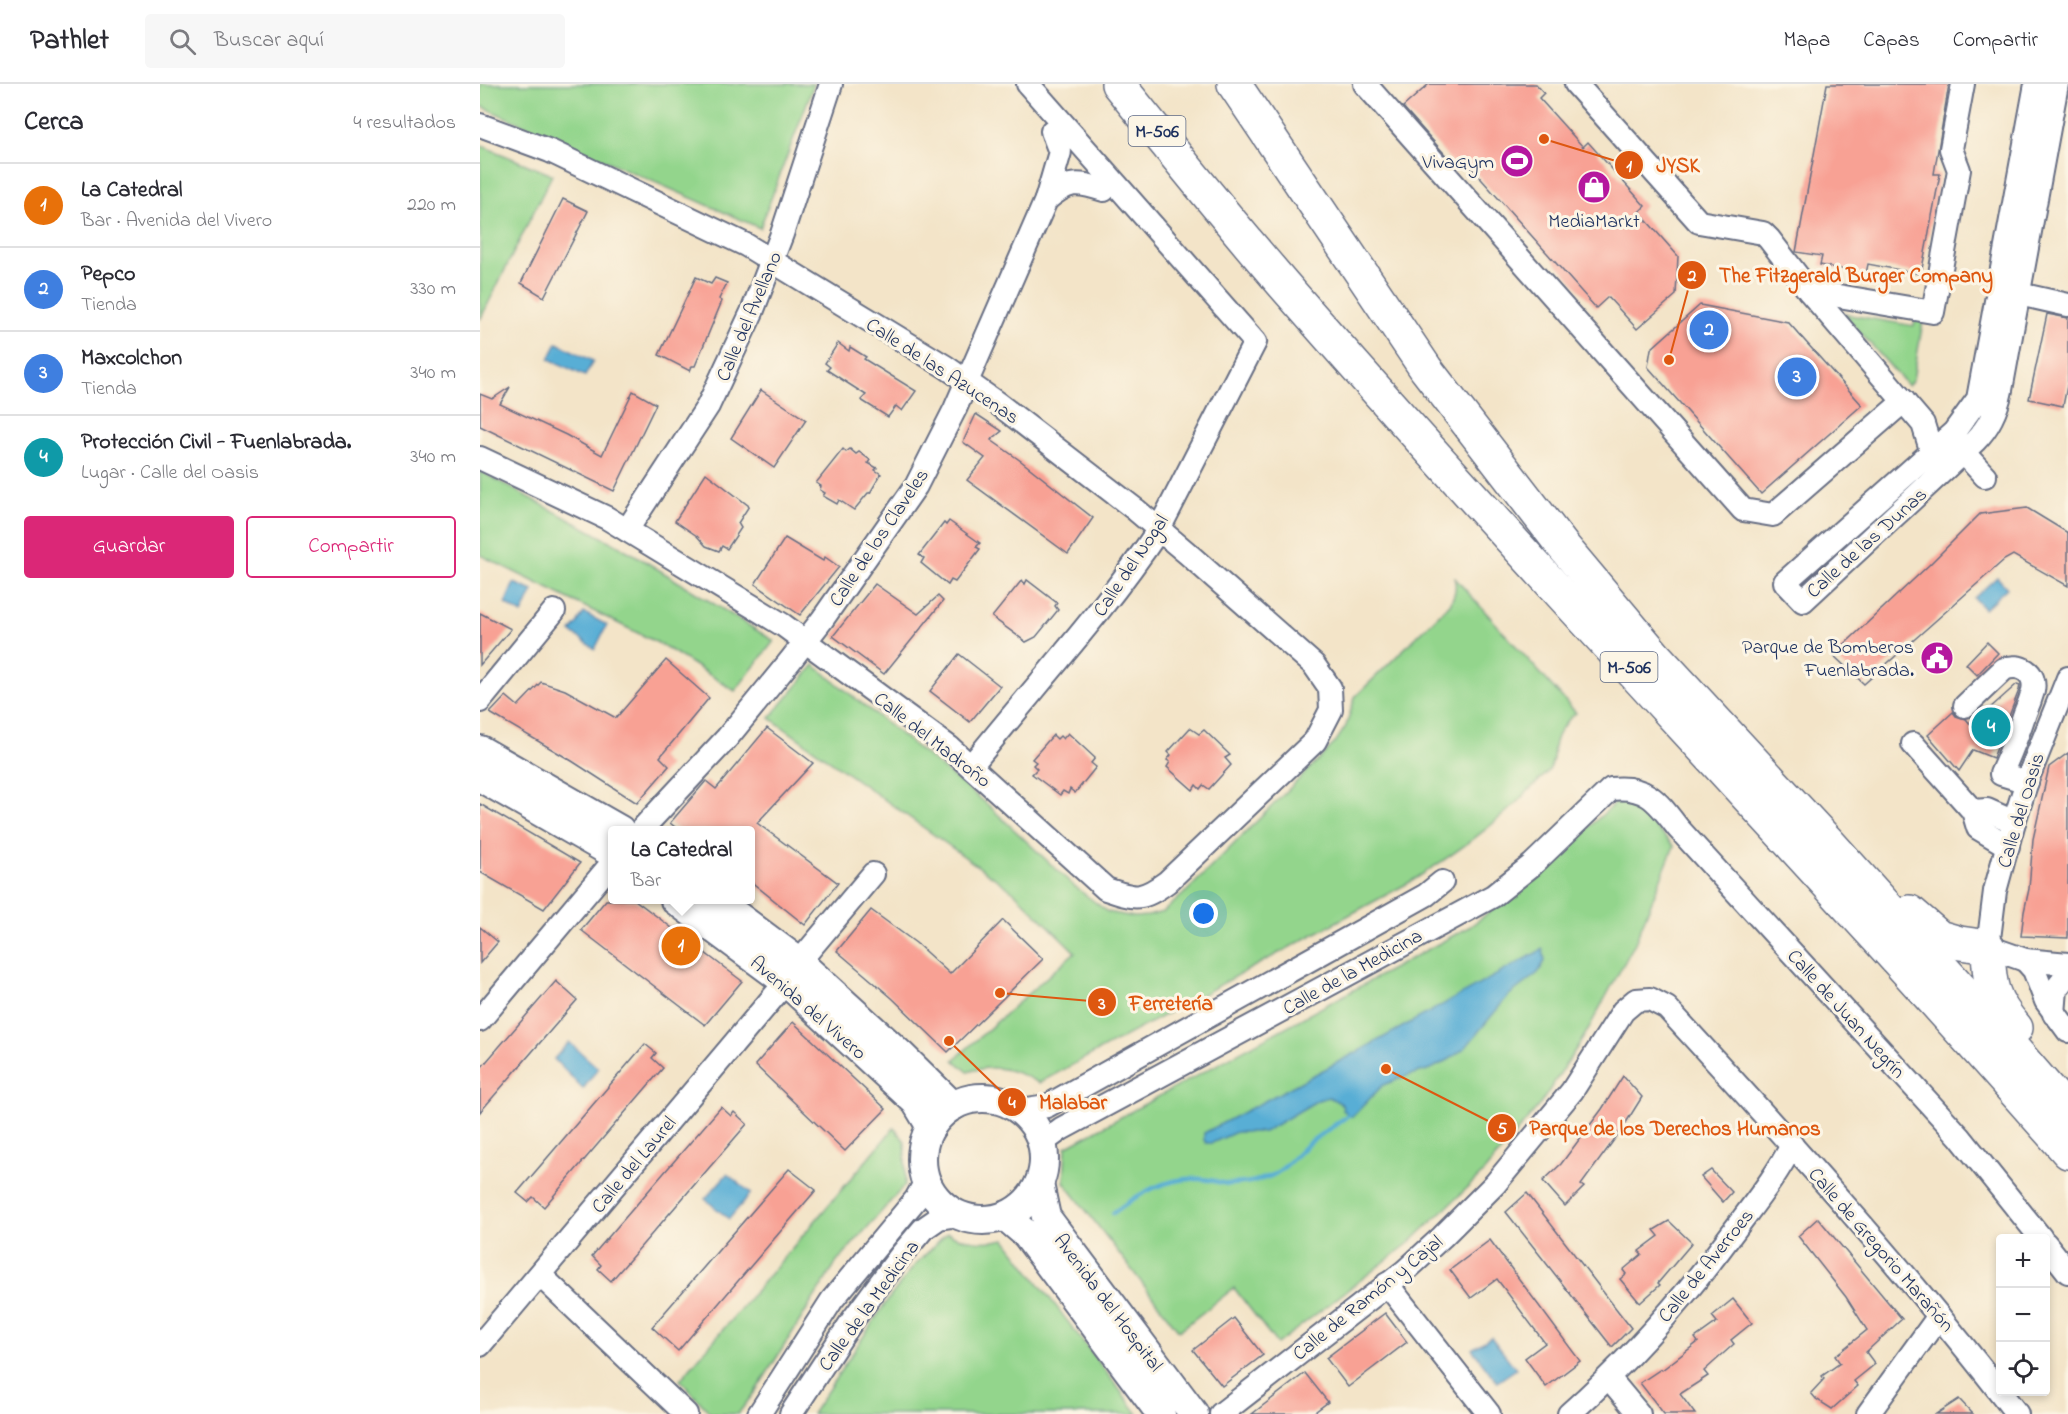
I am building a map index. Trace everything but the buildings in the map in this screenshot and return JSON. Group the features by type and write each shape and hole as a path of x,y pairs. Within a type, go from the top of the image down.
{"highway":[{"path":"1100,84 1147,141 1196,178"},
{"name":"M-506","path":"1118,84 1280,280 1472,498 1952,1021 2068,1152"},
{"name":"M-506","path":"1234,84 1426,369 1562,544 1656,657 1829,843 2068,1112"},
{"path":"1829,843 1939,937 1960,944 1988,947 1989,976 1994,996 2005,1014 2068,1087"}],"main road":[{"path":"480,750 611,826"},
{"path":"480,777 608,851"},
{"name":"Avenida del Vivero","path":"682,904 792,972 953,1106"},
{"name":"Avenida del Vivero","path":"720,904 792,972 916,1102 931,1127"},
{"path":"984,1098 1008,1103 1020,1110 1038,1131 1042,1143 1044,1160 1039,1184 1025,1203 1005,1216 982,1220 958,1215 939,1201 926,1181 922,1158 927,1134 940,1115 961,1102 984,1098"},
{"name":"Avenida del Hospital","path":"1039,1184 1046,1217 1194,1414"},
{"name":"Avenida del Hospital","path":"1005,1216 1026,1234 1161,1414"}],"street":[{"name":"Calle del Avellano","path":"627,530 708,406 752,312 772,261 831,84"},
{"path":"1011,84 1104,190 1252,348"},
{"path":"1028,84 1252,348"},
{"path":"1365,84 1743,510 1773,515 1904,401"},
{"path":"1576,84 1699,222 1762,233 1769,239 1809,291 1923,424 1932,453"},
{"path":"1809,291 1933,312 1959,170 1951,149 1963,84"},
{"name":"Calle de las Dunas","path":"2036,84 1978,399 1954,432 1932,453 1785,582 1803,601 1985,431 1998,405 2057,84"},
{"name":"Calle de las Azucenas","path":"480,125 550,151 746,245 997,402 1158,529 1314,665 1330,688 1331,710"},
{"name":"Calle de los Claveles","path":"646,826 727,738 822,620 916,486 966,381 1046,200 1060,152 1052,131"},
{"path":"1046,200 1064,185 1087,184 1104,190"},
{"path":"2019,294 2068,305"},
{"name":"Calle del Nogal","path":"971,766 1081,636 1158,529 1252,348"},
{"path":"1963,452 1986,476"},
{"name":"Calle del Madroño","path":"480,458 607,518 783,625 949,747 1106,889 1129,897 1148,896 1171,878 1315,741 1331,710"},
{"path":"480,701 554,611"},
{"path":"1965,706 2004,669 2012,666 2028,671 2032,679 2033,690 2014,746 2001,774 2026,782"},
{"name":"Calle del Oasis","path":"1988,947 1995,891 2014,822 2026,782 2058,728 2068,678"},
{"path":"1913,744 1973,811 1978,828 2008,846"},
{"name":"Calle de la Medicina","path":"1042,1143 1061,1130 1493,896 1532,865 1611,789 1629,787 1646,793"},
{"name":"Calle de Juan Negrín","path":"1646,793 1960,1137 2037,1234"},
{"path":"1973,811 1987,810 2014,822"},
{"path":"480,1020 608,868"},
{"name":"Calle del Laurel","path":"480,1345 873,874"},
{"name":"Calle de la Medicina","path":"1020,1110 1047,1106 1426,895 1442,882"},
{"path":"1988,947 2025,960 2068,964"},
{"path":"2025,960 2034,970 2043,995 2061,1023"},
{"path":"2061,1023 2056,989 2068,974"},
{"name":"Calle de Gregorio Marañón","path":"1636,1000 1650,999 1667,1008 1792,1145 1940,1316 2018,1414"},
{"name":"Calle de Ramón y Cajal","path":"1221,1414 1405,1271 1442,1238 1495,1184 1572,1091 1623,1011 1636,1000"},
{"name":"Calle de Averroes","path":"1569,1414 1609,1378 1697,1282 1780,1169 1792,1145"},
{"path":"759,1414 832,1300 916,1199 926,1181"},
{"name":"Calle de la Medicina","path":"791,1414 854,1318 901,1255 923,1229 939,1218 958,1215"},
{"path":"2050,1249 2068,1272"},
{"path":"540,1275 686,1414"},
{"path":"1387,1284 1489,1414"},
{"path":"1868,1414 1940,1316"},
{"path":"1609,1378 1639,1414"}],"green space":[{"path":"480,84 814,84 760,228 480,106"},
{"path":"480,145 552,175 480,320"},
{"path":"1844,314 1914,326 1916,316 1923,321 1913,380 1908,386"},
{"path":"480,471 635,555 774,641 735,691 664,646 480,555"},
{"path":"1454,577 1576,713 1559,732 1555,742 1552,765 1547,773 1488,827 1459,850 1412,881 1039,1083 1005,1069 987,1068 968,1072 954,1060 1075,952 1014,892 770,718 814,665 987,804 1074,886 1108,912 1134,917 1148,916 1163,912 1187,891 1335,743 1346,726 1355,697 1450,604 1455,590"},
{"path":"1620,801 1631,803 1674,846 1635,943 1585,1035 1541,1103 1482,1174 1409,1243 1277,1344 1234,1288 1179,1331 1064,1182 1066,1147 1469,927 1521,889"},
{"path":"894,1128 905,1141 905,1185 836,1263 757,1389 738,1414 711,1414 680,1380"},
{"path":"947,1233 975,1241 1005,1239 1138,1414 812,1414 887,1301 914,1266"}],"water":[{"path":"557,343 593,361 585,376 549,359"},
{"path":"1997,577 2007,588 1984,609 1974,598"},
{"path":"514,583 533,591 522,614 505,604"},
{"path":"584,613 607,625 595,649 571,632"},
{"path":"1543,949 1545,961 1538,973 1508,996 1466,1047 1431,1069 1383,1085 1352,1117 1343,1110 1342,1104 1329,1097 1318,1100 1264,1132 1236,1132 1212,1143 1206,1143 1204,1140 1204,1133 1359,1051"},
{"path":"569,1042 598,1068 583,1089 554,1059"},
{"path":"727,1174 751,1193 729,1219 705,1199"},
{"path":"1491,1337 1516,1369 1497,1382 1472,1349"}],"waterway":[{"path":"1113,1213 1143,1193 1177,1180 1204,1179 1232,1184 1251,1182 1271,1176 1313,1140 1349,1114"}],"place":[{"name":"JYSK","path":"1544,139"},
{"name":"VivaGym","path":"1517,161"},
{"name":"MediaMarkt","path":"1594,187"},
{"name":"Pepco","path":"1709,330"},
{"name":"The Fitzgerald Burger Company","path":"1669,360"},
{"name":"Maxcolchon","path":"1797,377"},
{"name":"Parque de Bomberos Fuenlabrada.","path":"1937,658"},
{"name":"Protección Civil - Fuenlabrada.","path":"1991,727"},
{"name":"La Catedral","path":"681,946"},
{"name":"Ferretería","path":"1000,993"},
{"name":"Malabar","path":"949,1041"},
{"name":"Parque de los Derechos Humanos","path":"1386,1069"}]}
